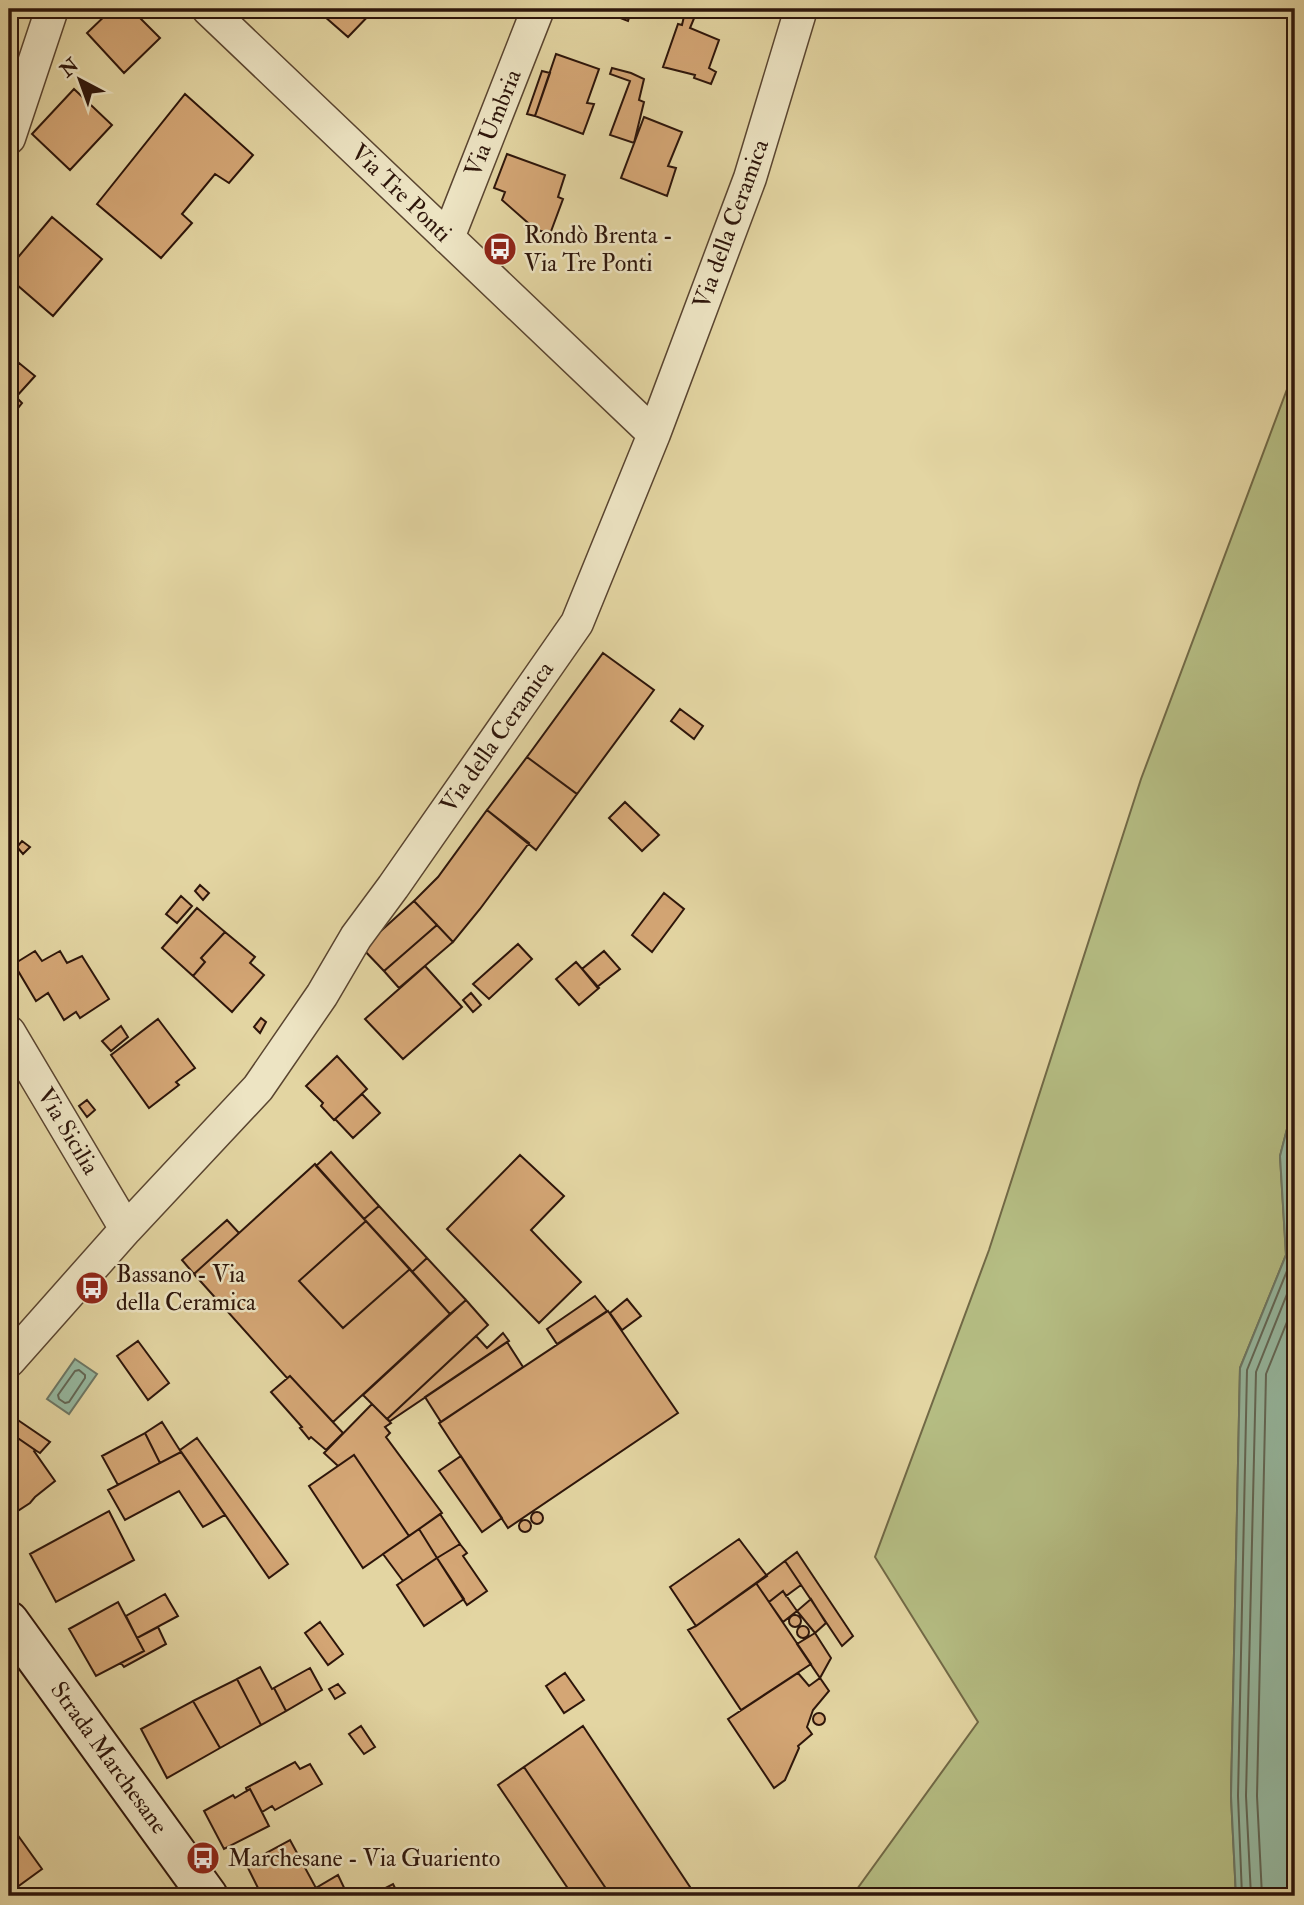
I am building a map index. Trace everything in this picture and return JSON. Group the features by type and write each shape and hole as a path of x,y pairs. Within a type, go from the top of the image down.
{"main road":[{"name":"Strada Marchesane","path":"9,1621 208,1896"}],"street":[{"path":"9,138 52,9"},
{"name":"Via Tre Ponti","path":"208,9 654,434"},
{"name":"Via Umbria","path":"448,238 538,9"},
{"name":"Via della Ceramica","path":"9,1361 126,1229 258,1088 322,995 356,937 577,623 654,434 750,178 802,9"},
{"name":"Via Sicilia","path":"9,1032 126,1229"}],"green space":[{"path":"1295,368 1295,1098 1280,1156 1286,1255 1240,1368 1231,1796 1236,1896 852,1896 978,1722 875,1557 989,1250 1141,779"}],"water":[{"path":"1295,1098 1295,1896 1236,1896 1231,1796 1240,1368 1286,1255 1280,1156"},
{"path":"75,1359 97,1374 69,1414 47,1399"}],"building":[{"path":"112,9 131,9 160,38 124,73 87,33"},
{"path":"316,9 375,9 348,37"},
{"path":"587,9 632,9 628,21"},
{"path":"660,9 673,9 669,16 658,12"},
{"path":"685,12 695,16 690,28 719,40 709,68 716,72 711,84 694,78 695,75 663,67"},
{"path":"556,54 599,69 587,103 594,104 583,134 535,116"},
{"path":"612,68 644,79 639,100 644,102 634,143 610,135 630,81 610,74"},
{"path":"542,71 550,73 535,116 527,114"},
{"path":"74,89 112,125 70,170 32,134"},
{"path":"185,94 253,155 229,183 215,174 182,214 192,223 161,258 97,204"},
{"path":"644,117 682,132 668,166 676,168 667,196 621,178"},
{"path":"507,154 565,175 558,197 563,199 550,234 535,229 502,200 505,192 494,188"},
{"path":"52,217 102,259 53,316 9,278 9,268"},
{"path":"19,363 35,376 16,397 22,403 11,417 16,421 9,429 9,376"},
{"path":"603,653 654,690 577,794 527,757"},
{"path":"680,709 703,726 694,739 671,721"},
{"path":"527,757 577,794 536,850 487,810"},
{"path":"625,802 659,835 642,851 609,818"},
{"path":"487,810 529,843 453,942 414,901 438,877"},
{"path":"22,841 30,847 23,854 17,847"},
{"path":"200,885 209,893 203,900 195,891"},
{"path":"664,893 684,909 652,952 632,935"},
{"path":"181,896 192,906 177,923 166,914"},
{"path":"414,901 437,925 384,971 362,948"},
{"path":"197,908 225,932 201,958 205,962 193,976 162,948"},
{"path":"437,925 453,942 399,988 384,971"},
{"path":"225,932 255,957 250,963 264,975 232,1012 193,976 205,962 201,958"},
{"path":"518,944 532,959 489,999 473,984"},
{"path":"35,951 42,961 60,951 67,963 82,956 109,999 80,1018 76,1012 64,1020 48,993 36,1001 14,964"},
{"path":"604,951 620,969 597,987 582,969"},
{"path":"576,962 599,988 579,1005 556,979"},
{"path":"425,966 462,1007 403,1059 365,1019"},
{"path":"471,993 481,1005 473,1012 463,1000"},
{"path":"261,1018 266,1022 260,1033 254,1027"},
{"path":"158,1019 195,1068 176,1082 179,1085 149,1108 111,1055"},
{"path":"121,1026 128,1037 111,1051 102,1041"},
{"path":"337,1056 367,1089 334,1120 321,1106 323,1103 306,1086"},
{"path":"362,1094 380,1113 353,1138 335,1119"},
{"path":"87,1100 95,1110 87,1117 79,1106"},
{"path":"331,1152 379,1206 364,1219 316,1166"},
{"path":"520,1155 564,1196 531,1230 581,1282 539,1323 447,1229"},
{"path":"315,1164 366,1221 299,1281 343,1328 410,1269 450,1314 333,1422 290,1376 287,1378 194,1274"},
{"path":"379,1206 427,1258 412,1272 364,1219"},
{"path":"227,1220 239,1233 194,1274 182,1260"},
{"path":"366,1221 410,1269 343,1328 299,1281"},
{"path":"427,1258 466,1300 450,1314 412,1272"},
{"path":"595,1296 607,1311 557,1344 547,1329"},
{"path":"627,1299 641,1316 622,1330 610,1313"},
{"path":"466,1300 488,1325 387,1419 363,1395"},
{"path":"608,1311 678,1413 508,1528 439,1423"},
{"path":"503,1333 509,1341 390,1421 387,1419 476,1336 487,1348"},
{"path":"138,1341 169,1383 148,1400 117,1356"},
{"path":"507,1342 523,1367 441,1422 425,1397"},
{"path":"290,1376 343,1433 326,1450 311,1437 309,1439 300,1428 302,1427 271,1392"},
{"path":"372,1404 391,1423 385,1427 390,1433 386,1437 442,1513 409,1536 354,1455 338,1466 324,1453"},
{"path":"9,1414 50,1442 40,1453 9,1432"},
{"path":"162,1422 181,1452 160,1463 145,1433"},
{"path":"9,1432 35,1450 55,1481 13,1514 9,1508"},
{"path":"145,1433 160,1463 118,1485 102,1456"},
{"path":"197,1438 288,1564 269,1578 180,1450"},
{"path":"181,1452 225,1515 203,1527 179,1491 125,1520 108,1490"},
{"path":"354,1455 409,1536 363,1568 309,1486"},
{"path":"461,1456 502,1518 482,1532 439,1471"},
{"path":"109,1511 134,1560 56,1602 30,1554"},
{"path":"537,1512 543,1518 537,1524 531,1518"},
{"path":"440,1514 460,1544 437,1558 419,1529"},
{"path":"525,1520 531,1526 525,1532 519,1526"},
{"path":"419,1529 437,1558 403,1581 383,1554"},
{"path":"739,1539 767,1576 696,1626 670,1587"},
{"path":"460,1544 467,1553 463,1556 487,1591 467,1605 437,1558"},
{"path":"797,1552 853,1636 842,1646 785,1561"},
{"path":"437,1558 464,1599 424,1626 397,1585"},
{"path":"785,1561 801,1585 786,1596 783,1591 769,1602 756,1583"},
{"path":"756,1583 811,1664 741,1710 688,1630"},
{"path":"783,1591 797,1611 783,1622 769,1602"},
{"path":"165,1594 178,1616 137,1638 126,1616"},
{"path":"811,1599 826,1623 815,1633 797,1611"},
{"path":"118,1602 144,1651 96,1676 69,1629"},
{"path":"795,1615 801,1621 795,1627 789,1621"},
{"path":"320,1622 343,1654 328,1665 305,1633"},
{"path":"803,1626 809,1632 803,1638 797,1632"},
{"path":"158,1627 166,1644 124,1667 121,1663 144,1651 137,1638"},
{"path":"815,1633 831,1658 820,1678 797,1644"},
{"path":"260,1667 286,1711 261,1725 237,1679"},
{"path":"310,1668 322,1690 286,1711 274,1688"},
{"path":"565,1673 584,1700 564,1713 546,1686"},
{"path":"798,1673 809,1686 820,1678 829,1691 813,1710 807,1727 812,1734 798,1746 785,1780 774,1788 728,1719"},
{"path":"237,1679 261,1725 220,1748 193,1701"},
{"path":"338,1684 345,1693 335,1699 329,1689"},
{"path":"193,1701 220,1748 167,1778 141,1729"},
{"path":"819,1713 825,1719 819,1725 813,1719"},
{"path":"361,1726 375,1747 364,1754 349,1734"},
{"path":"583,1726 696,1896 611,1896 524,1767"},
{"path":"295,1762 300,1769 310,1764 322,1784 275,1810 272,1806 262,1812 250,1789 247,1791 246,1788"},
{"path":"524,1767 611,1896 573,1896 498,1785"},
{"path":"250,1789 269,1826 224,1849 204,1811"},
{"path":"9,1823 42,1869 9,1893"},
{"path":"290,1840 316,1888 301,1896 262,1896 246,1864"},
{"path":"338,1875 348,1896 320,1896 316,1888"},
{"path":"393,1884 399,1896 370,1896"},
{"path":"316,1888 320,1896 301,1896"}],"place":[{"name":"Rondò Brenta - Via Tre Ponti","path":"500,249"},
{"name":"Bassano - Via della Ceramica","path":"92,1288"},
{"name":"Marchesane - Via Guariento","path":"203,1858"}]}
